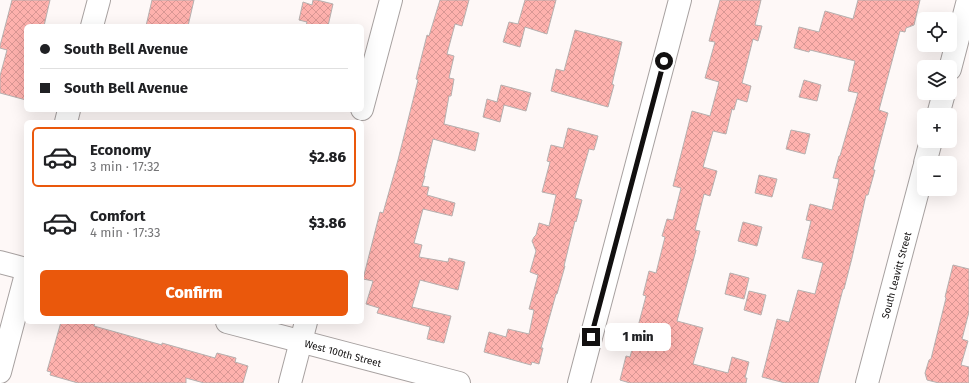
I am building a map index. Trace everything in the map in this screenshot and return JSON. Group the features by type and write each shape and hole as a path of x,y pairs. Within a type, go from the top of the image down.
{"street":[{"path":"92,24 98,0"},
{"path":"364,102 391,0"},
{"path":"579,383 680,0"},
{"path":"952,60 968,0"},
{"name":"South Leavitt Street","path":"867,383 917,194"},
{"path":"0,262 24,268"},
{"path":"0,372 24,282"},
{"name":"West 100th Street","path":"242,324 304,332 459,383"},
{"path":"290,383 304,332"}],"building":[{"path":"12,0 50,0 44,24 24,24 24,99 0,93 0,76 7,50 0,48"},
{"path":"152,0 194,0 188,24 146,24"},
{"path":"313,0 333,4 328,24 306,24 307,22 299,20 303,2 312,5"},
{"path":"440,0 469,0 462,26 455,24 447,54 454,56 449,78 454,79 444,124 479,133 475,151 433,139 422,186 429,187 427,195 455,203 452,216 423,209 414,243 422,245 419,257 448,262 449,258 465,262 458,290 420,280 412,307 451,316 444,343 427,339 430,327 377,313 379,308 366,304 373,281 364,279 380,212 383,213 398,160 418,80 416,79 427,35 429,36"},
{"path":"525,0 556,0 547,34 525,27 520,47 503,42 509,22 518,24"},
{"path":"720,0 761,0 755,25 762,26 758,41 753,39 742,83 751,86 747,102 737,99 734,110 732,109 726,134 713,131 703,167 717,171 710,196 704,194 695,230 700,231 696,250 677,321 703,328 693,364 728,373 732,357 749,362 745,378 747,378 746,383 630,383 620,380 626,356 630,357 646,296 643,295 649,271 656,273 665,237 662,236 667,219 673,220 681,188 673,186 692,111 710,116 719,82 705,78 715,42 709,41"},
{"path":"858,0 920,0 914,25 906,28 905,32 900,31 879,110 888,113 873,170 875,170 868,195 866,195 852,258 818,383 785,383 762,377 777,319 789,322 798,290 815,294 823,263 802,258 811,221 806,220 810,204 832,210 839,179 833,178 858,93 848,91 855,61 810,50 809,52 794,48 799,27 819,32 825,11 853,19"},
{"path":"575,30 622,42 612,84 614,85 608,107 551,91 556,69 564,71"},
{"path":"804,80 821,85 817,101 799,97"},
{"path":"501,85 531,93 526,111 504,105 500,122 483,117 487,99 497,102"},
{"path":"568,128 598,136 594,150 589,149 575,198 582,200 576,222 575,221 565,266 541,348 543,348 539,364 532,362 531,365 484,352 489,332 506,337 508,329 529,334 534,310 529,309 538,275 530,272 536,251 532,241 536,235 539,223 549,226 556,195 542,192 550,162 547,161 551,145 563,148"},
{"path":"791,130 810,134 805,154 786,149"},
{"path":"759,175 777,179 772,197 755,193"},
{"path":"743,222 762,227 757,246 738,241"},
{"path":"953,265 969,269 969,312 962,339 968,341 961,365 969,367 969,383 939,383 927,380 925,373 929,360 931,359"},
{"path":"730,273 749,278 744,299 725,294"},
{"path":"749,291 766,295 761,315 744,310"},
{"path":"60,324 94,324 94,326 215,358 217,353 236,358 235,362 248,366 243,383 204,383 186,378 186,383 78,383 50,375 51,372 47,371"}],"route":[{"path":"591,337 664,61"}]}
